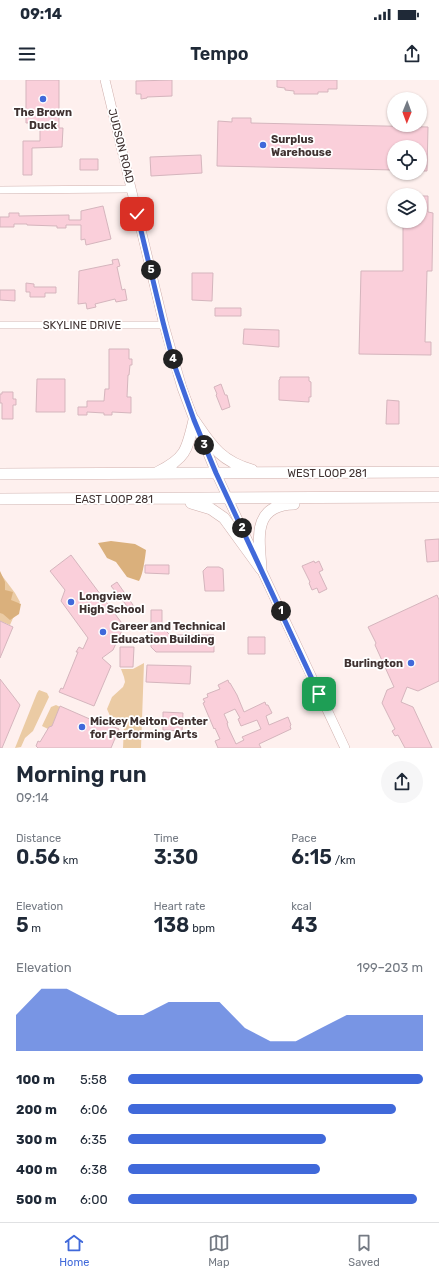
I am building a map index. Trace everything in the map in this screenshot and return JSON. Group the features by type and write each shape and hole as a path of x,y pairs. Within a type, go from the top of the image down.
{"highway":[{"path":"194,420 215,449 224,458 264,473"},
{"path":"157,473 170,466 183,455 189,442 194,420"},
{"name":"WEST LOOP 281","path":"216,473 439,472"},
{"path":"0,474 216,473"},
{"path":"0,480 22,474"},
{"path":"228,498 437,497"},
{"name":"EAST LOOP 281","path":"0,499 228,498"},
{"path":"261,569 259,531 265,515 272,509 282,505 302,504 325,498"},
{"path":"169,499 203,506 217,512 230,525 261,569"}],"main road":[{"name":"JUDSON ROAD","path":"105,80 174,364 194,420 216,473 344,748"}],"street":[{"path":"0,190 131,190"},
{"name":"SKYLINE DRIVE","path":"0,325 164,325"}],"shaded area":[{"path":"111,541 135,544 146,550 143,571 139,581 127,577 116,562 107,558 98,543"},
{"path":"0,571 5,582 5,590 13,592 11,600 21,604 19,614 10,620 0,613"},
{"path":"0,573 20,602 10,625 0,621"},
{"path":"144,663 141,748 123,748 124,726 122,721 110,716 107,709 112,697 123,687 125,682 121,669 133,669"},
{"path":"39,690 47,693 49,697 33,731 25,738 21,747 15,748 37,693"},
{"path":"56,705 60,707 52,726 48,729 42,726 51,707"}],"building":[{"path":"26,80 59,80 59,128 63,128 62,147 32,148 32,175 23,175 23,141 40,141 40,122 26,123"},
{"path":"172,80 172,96 147,97 141,99 141,94 136,94 136,81"},
{"path":"277,80 337,80 337,89 328,89 328,92 318,92 318,94 294,94 294,91 277,87"},
{"path":"232,118 251,118 251,123 387,126 387,132 427,132 428,127 427,171 427,140 387,140 387,170 217,166 218,121 232,122"},
{"path":"201,155 202,173 151,176 150,157"},
{"path":"80,159 98,159 98,170 80,170"},
{"path":"428,196 428,212 433,213 432,271 427,271 425,342 431,342 431,355 359,354 361,271 403,271 403,228 427,228"},
{"path":"103,206 111,239 86,245 85,239 81,240 81,225 66,225 66,228 57,228 57,226 14,224 14,227 0,227 0,217 9,217 9,213 19,213 19,216 69,215 69,220 81,220 81,211"},
{"path":"118,259 120,266 117,267 122,290 125,289 127,300 116,302 115,299 95,304 96,307 87,309 86,303 78,304 79,271 113,264 112,260"},
{"path":"192,273 213,273 212,301 192,300"},
{"path":"26,283 34,284 34,287 56,287 56,293 45,293 45,297 30,297 30,292 26,292"},
{"path":"0,290 15,290 15,301 0,300"},
{"path":"215,308 241,308 241,316 215,316"},
{"path":"244,329 279,330 279,347 243,344"},
{"path":"109,349 129,349 129,359 132,359 132,365 130,365 128,375 127,397 131,397 131,413 112,412 112,415 104,415 104,413 87,412 87,415 78,415 78,407 87,407 87,401 104,401 105,389 109,389"},
{"path":"280,377 309,377 309,381 311,382 311,397 309,397 309,402 279,400"},
{"path":"37,379 65,379 65,412 36,412"},
{"path":"221,384 225,395 227,395 230,407 222,410 214,387"},
{"path":"2,392 13,392 13,399 16,399 16,405 13,405 13,419 2,419 2,403 0,403 0,394 2,394"},
{"path":"387,400 399,401 399,424 386,424"},
{"path":"439,539 439,561 427,562 425,540"},
{"name":"Career and Technical Education Building","path":"71,555 124,626 113,650 102,658 111,666 94,706 59,692 61,688 63,689 78,652 76,652 79,647 83,649 88,638 61,601 65,590 50,571"},
{"path":"314,561 315,563 319,561 323,570 319,572 327,589 319,593 317,588 312,590 309,583 310,582 302,566"},
{"path":"145,565 169,565 169,574 145,573"},
{"path":"207,567 219,567 223,569 224,591 205,591 203,571"},
{"path":"117,582 133,605 131,611 111,586"},
{"name":"Burlington","path":"437,595 439,600 439,681 418,691 407,687 401,702 413,707 432,748 405,748 398,735 395,736 392,731 395,729 382,703 387,690 394,687 368,627"},
{"path":"151,610 162,610 162,627 170,635 214,635 214,652 156,652 151,647"},
{"path":"0,621 13,627 0,658"},
{"path":"248,637 265,637 265,654 248,654"},
{"path":"120,647 134,647 133,667 120,667"},
{"path":"147,665 191,666 190,684 146,682"},
{"path":"0,679 20,705 2,748 0,748"},
{"path":"228,680 237,695 244,712 265,702 272,713 266,716 269,725 288,717 291,729 259,744 261,748 218,748 215,741 220,739 215,728 214,729 203,703 205,702 203,699 208,697 207,694 220,689 218,685","holes":["235,709 240,718 238,719 241,726 257,720 261,729 242,737 244,740 236,744 224,714"]},
{"name":"Mickey Melton Center for Performing Arts","path":"60,706 92,720 93,718 119,729 111,748 38,748 36,746 38,741 40,742 49,727 52,726"},
{"path":"163,712 183,713 182,731 163,730"}],"place":[{"name":"The Brown Duck","path":"43,99"},
{"name":"Surplus Warehouse","path":"263,145"},
{"name":"Longview High School","path":"71,602"},
{"name":"Career and Technical Education Building","path":"103,632"},
{"name":"Burlington","path":"411,663"},
{"name":"Mickey Melton Center for Performing Arts","path":"82,727"}],"route":[{"path":"137,214 174,364 194,420 216,473 319,694"}]}
